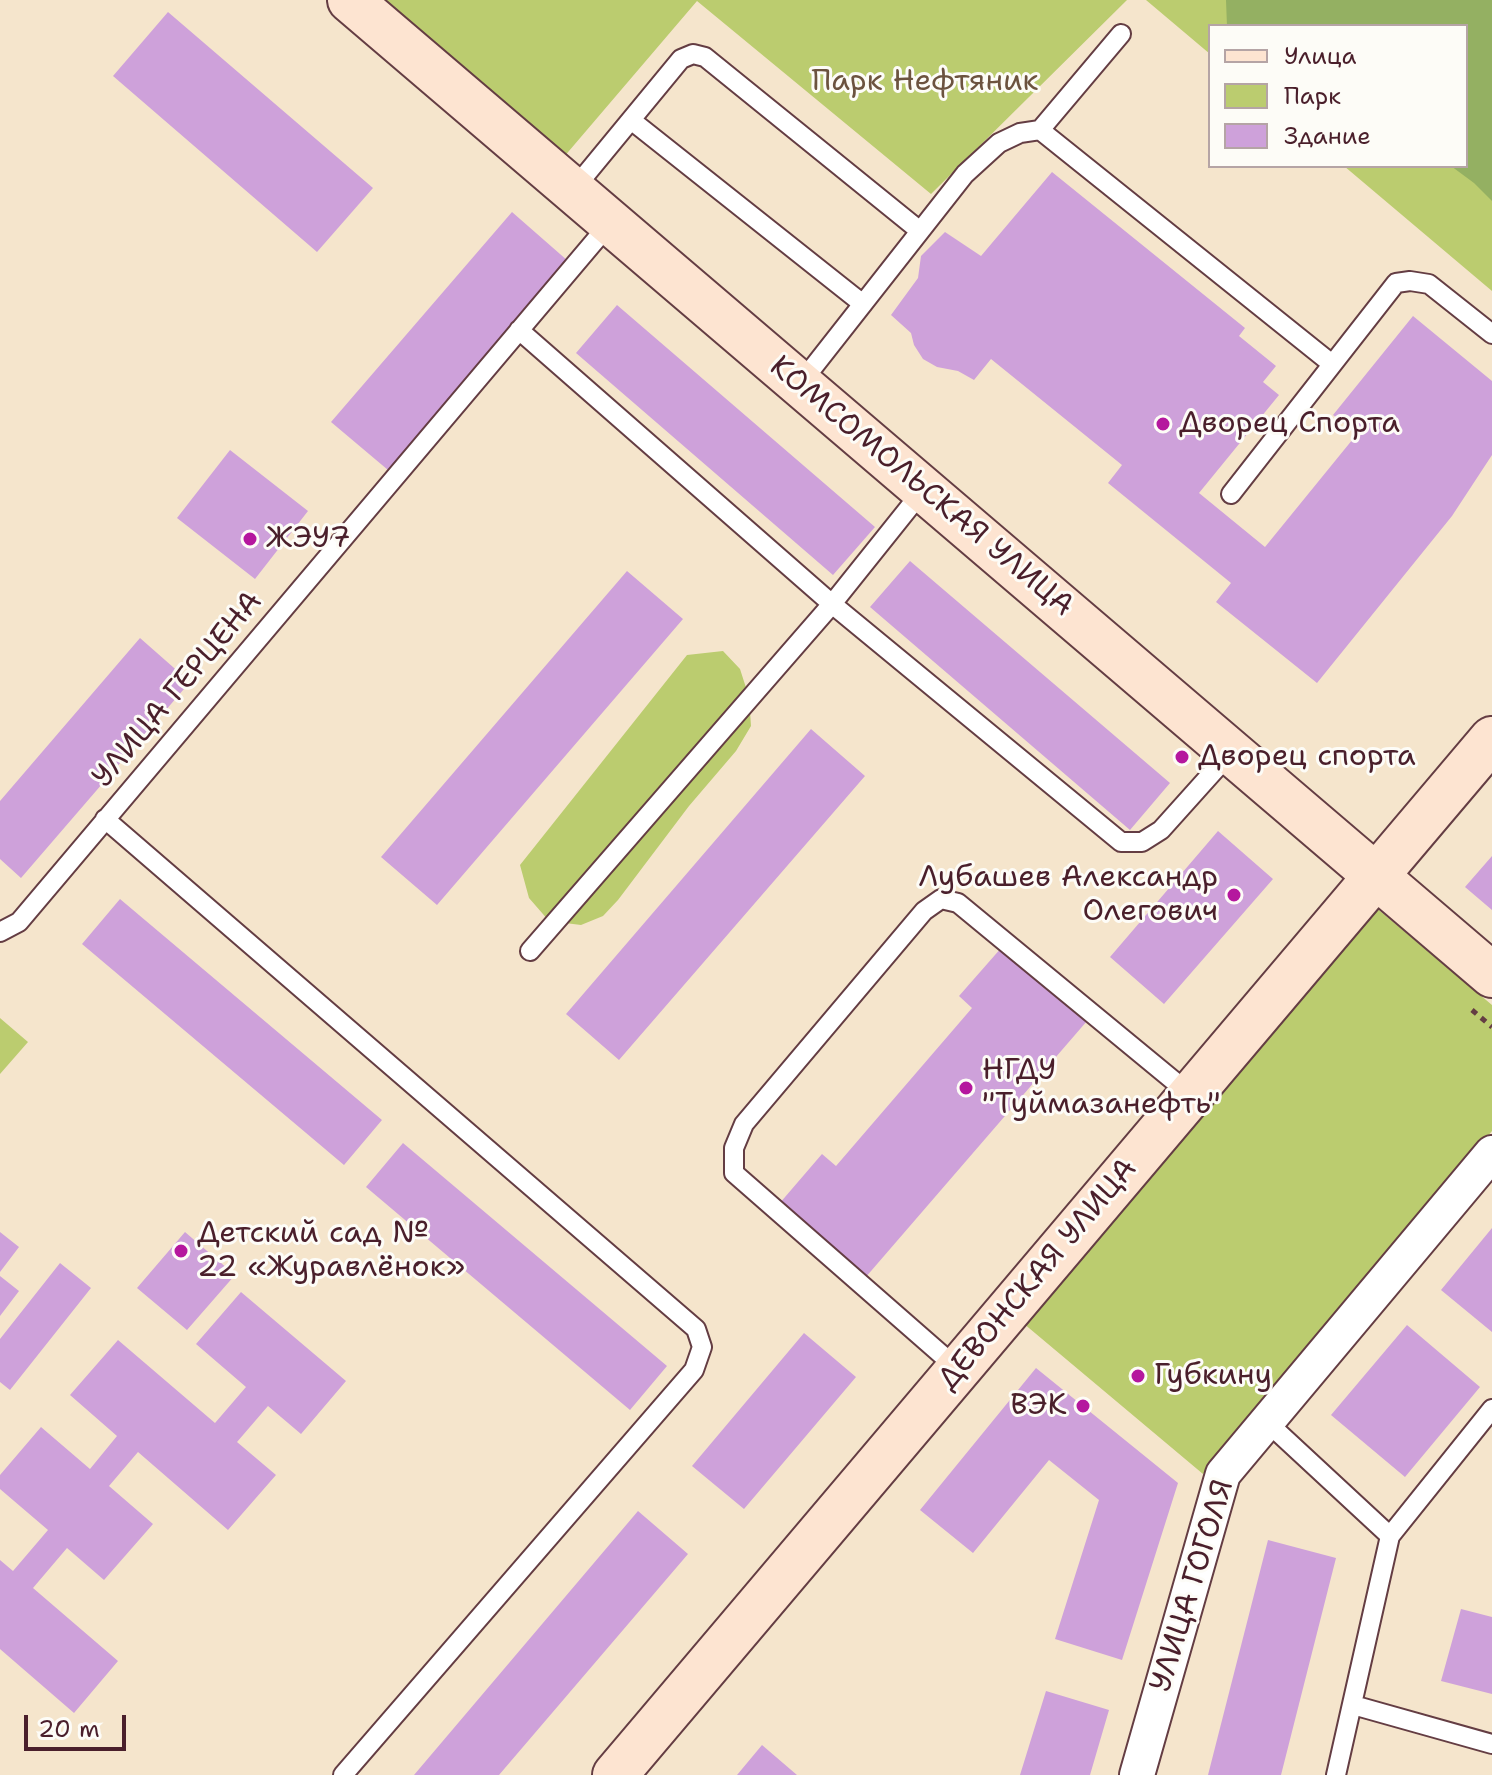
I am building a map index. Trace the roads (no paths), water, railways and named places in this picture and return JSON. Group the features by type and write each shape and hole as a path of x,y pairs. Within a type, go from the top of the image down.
{"street":[{"name":"КОМСОМОЛЬСКАЯ УЛИЦА","path":"350,0 1492,975"},
{"name":"ДЕВОНСКАЯ УЛИЦА","path":"615,1775 1492,739"},
{"name":"УЛИЦА ГОГОЛЯ","path":"1137,1775 1223,1474 1492,1153"}],"lane":[{"path":"800,384 965,174 999,143 1020,133 1040,130 1121,34"},
{"path":"573,190 681,59 693,54 705,57 920,231"},
{"path":"631,120 863,304"},
{"path":"1040,130 1332,364"},
{"name":"УЛИЦА ГЕРЦЕНА","path":"0,932 19,922 610,222"},
{"path":"1231,494 1396,283 1410,281 1429,284 1492,334"},
{"path":"519,330 832,604 1121,842 1142,842 1161,830 1231,752"},
{"path":"530,951 832,604 924,489"},
{"path":"105,819 696,1329 702,1347 694,1370 343,1775"},
{"path":"958,1369 734,1173 734,1148 744,1124 924,911 941,899 958,903 1191,1095"},
{"path":"1336,1775 1390,1536 1492,1409"},
{"path":"1267,1422 1390,1536"},
{"path":"1353,1705 1492,1744"}],"place":[{"name":"Дворец Спорта","path":"1163,424"},
{"name":"ЖЭУ7","path":"250,539"},
{"name":"Дворец спорта","path":"1182,757"},
{"name":"Лубашев Александр Олегович","path":"1234,895"},
{"name":"НГДУ \"Туймазанефть\"","path":"966,1088"},
{"name":"Детский сад № 22 «Журавлёнок»","path":"181,1251"},
{"name":"Губкину","path":"1138,1376"},
{"name":"ВЭК","path":"1083,1406"}],"park label":[{"name":"Парк Нефтяник","path":"925,82"}]}
